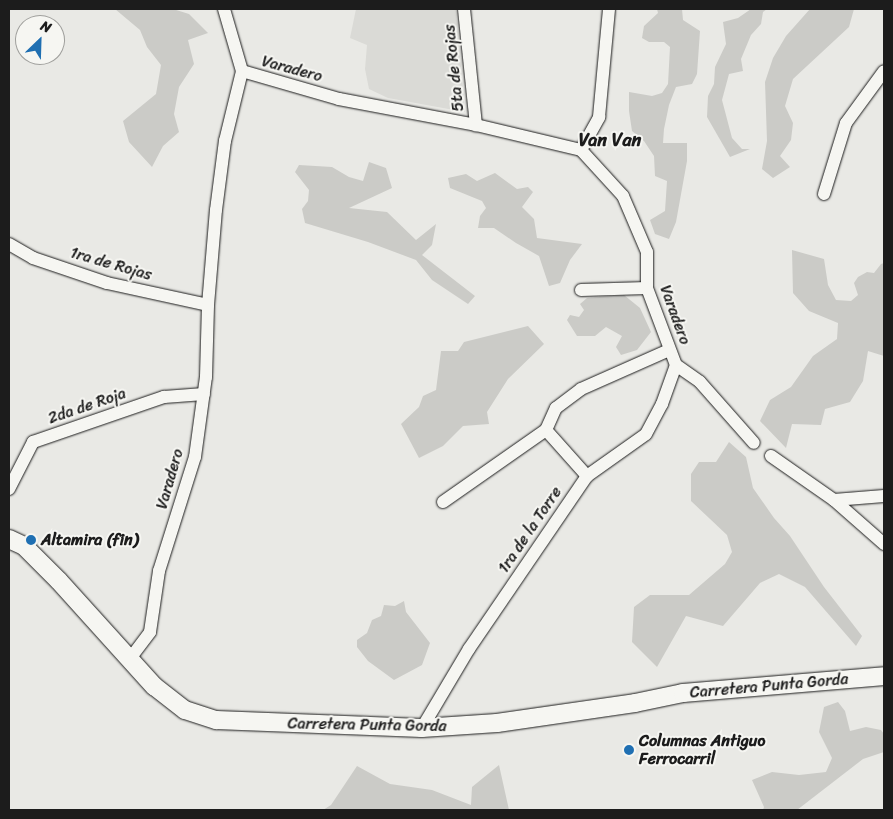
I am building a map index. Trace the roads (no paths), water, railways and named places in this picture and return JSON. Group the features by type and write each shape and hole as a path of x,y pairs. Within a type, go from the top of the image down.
{"main road":[{"name":"Carretera Punta Gorda","path":"9,539 24,546 59,581 154,686 185,710 216,720 422,728 497,722 635,703 683,692 884,676"}],"street":[{"path":"224,9 242,72"},
{"name":"5ta de Rojas","path":"464,9 476,125"},
{"path":"581,150 599,117 609,9"},
{"path":"824,194 846,123 884,71"},
{"name":"Varadero","path":"129,660 150,632 159,571 195,458 206,377 208,305 216,210 225,141 242,72 339,99 476,125 581,150 623,196 647,252 646,288 676,365 700,382 754,443"},
{"name":"1ra de Rojas","path":"9,244 33,258 106,283 208,305"},
{"path":"581,290 646,288"},
{"path":"443,502 546,430 556,408 582,389 669,350"},
{"name":"1ra de la Torre","path":"422,728 469,649 587,476 646,434 662,404 676,365"},
{"name":"2da de Roja","path":"9,489 33,442 164,397 204,394"},
{"path":"546,430 587,476"},
{"path":"771,456 834,500 884,544"},
{"path":"834,500 884,496"}],"place":[{"name":"Altamira (fin)","path":"31,540"},
{"name":"Columnas Antiguo Ferrocarril","path":"629,750"}],"district":[{"name":"Van Van","path":"610,140"}]}
